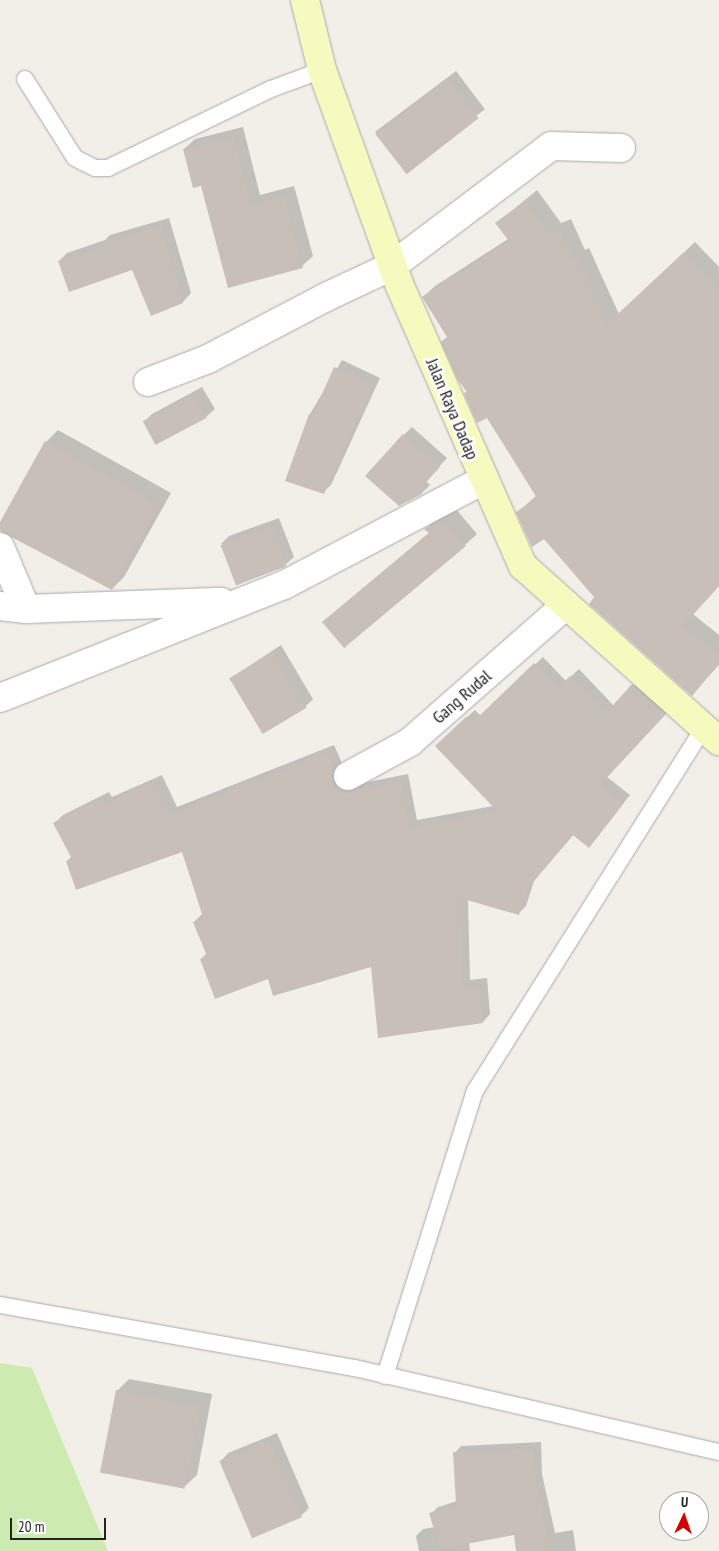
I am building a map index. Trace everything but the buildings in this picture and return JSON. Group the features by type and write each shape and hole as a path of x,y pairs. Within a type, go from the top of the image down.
{"main road":[{"name":"Jalan Raya Dadap","path":"305,0 322,70 392,266 483,480 523,566 711,735"}],"street":[{"path":"148,382 208,359 324,298 392,266 550,146 621,148"},
{"path":"0,698 284,585 483,480"},
{"path":"0,547 13,608 240,602"},
{"name":"Gang Rudal","path":"348,776 410,742 566,605"}],"lane":[{"path":"25,79 75,158 95,168 108,168 271,89 322,70"},
{"path":"385,1376 476,1091 711,735"},
{"path":"0,1305 385,1376 719,1452"}],"green space":[{"path":"0,1363 32,1368 108,1551 0,1551"}]}
